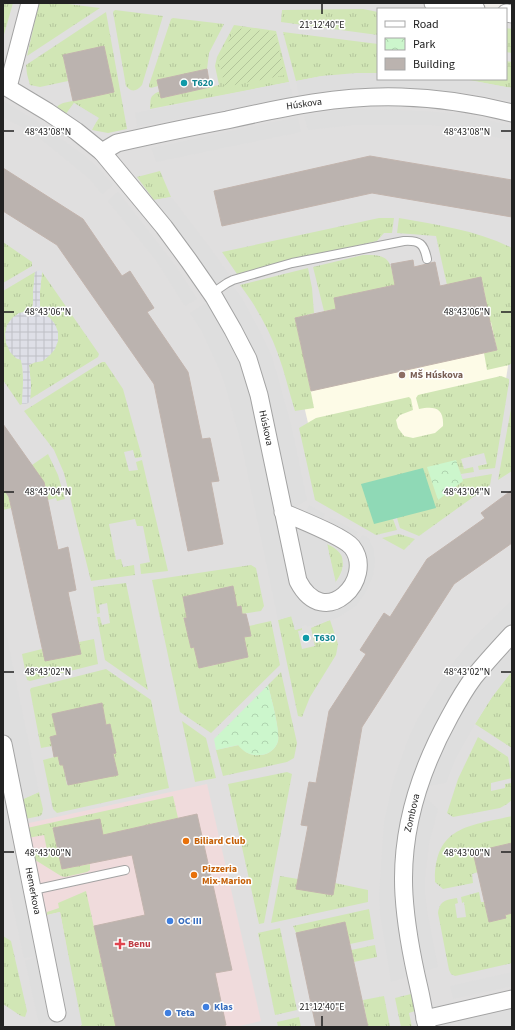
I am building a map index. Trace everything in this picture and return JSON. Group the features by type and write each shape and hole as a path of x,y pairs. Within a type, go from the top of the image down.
{"street":[{"path":"5,86 30,3"},
{"path":"433,3 469,8"},
{"name":"Húskova","path":"5,86 76,131 102,152 164,227 212,294 248,359 259,395 283,512 298,580 303,590 316,601 330,602 339,599 353,587 356,579 357,563 352,548 341,539 283,512"},
{"name":"Húskova","path":"102,152 117,143 311,102 356,98 401,97 455,102 493,108 512,113"},
{"name":"Zombova","path":"512,634 474,678 438,736 425,765 414,798 406,837 404,867 404,894 407,928 426,1023 512,999"},
{"name":"Hemerkova","path":"3,744 57,1014"}],"lane":[{"path":"212,294 233,280 292,263 404,241 412,240 419,242 423,246 427,259"},
{"path":"33,890 125,870"}],"shaded area":[{"path":"3,3 433,3 469,8 377,8 377,80 507,80 507,13 512,14 512,1027 3,1027"},
{"path":"377,73 377,80 468,80 512,88 512,101 466,93 419,89 355,88 299,95 296,81 322,76"},
{"path":"289,82 293,97 136,127 137,124 135,113"},
{"path":"3,101 35,120 82,154 96,166 113,185 102,194 90,179 46,143 27,130 3,117"},
{"path":"74,103 99,118 91,130 66,114"},
{"path":"353,109 462,114 512,126 512,141 456,128 429,125 354,125 308,130 304,116 328,111"},
{"path":"298,117 301,132 156,162 151,148"},
{"path":"118,192 177,268 197,299 185,306 156,260 108,201"},
{"path":"171,197 229,275 216,284 154,200"},
{"path":"40,270 42,272 40,311 50,318 55,324 58,332 58,341 55,349 43,361 29,365 31,385 30,402 22,404 23,368 21,360 16,358 10,352 6,343 5,334 7,325 12,318 19,313 32,310 35,272"},
{"name":"MŠ Húskova","path":"481,277 508,366 495,437 320,475 305,410 295,318"},
{"path":"233,286 242,298 263,337 272,357 280,384 293,433 307,500 294,508 303,517 309,505 325,514 322,522 327,524 330,517 358,532 354,539 358,542 362,535 369,538 374,551 375,562 373,576 366,592 356,606 337,618 307,627 306,625 302,626 302,628 295,630 291,616 278,620 242,447 225,385 202,332 190,313","holes":["327,544 337,548 342,555 343,565 341,575 336,583"]},
{"path":"512,600 512,671 492,697 475,724 456,758 446,783 430,786 426,798 438,809 429,844 425,877 425,892 438,967 391,982 380,914 379,895 384,822 393,782 408,739 418,718 440,682 455,660 473,638"},
{"path":"3,619 39,792 21,800 25,819 8,823 51,1020 39,1024 25,961 34,958 24,958 3,860"},
{"path":"207,784 261,1021 235,1027 60,1027 20,825"},
{"path":"60,912 82,1025 74,1027 52,1027 51,1020 66,1017 47,915"},
{"path":"512,972 512,986 453,999 450,986"},
{"path":"512,999 512,1025 504,1027 459,1027 457,1022 451,1024 451,1027 419,1027"}],"green space":[{"path":"3,3 13,3 3,38"},
{"path":"39,3 60,3 100,8 27,56"},
{"path":"363,9 377,12 377,35 281,22 282,10"},
{"path":"115,10 163,16 142,85 138,89 130,90 126,86 113,12"},
{"path":"106,12 127,129 108,133 92,130 98,118 74,103 66,114 57,107 63,103 114,92 104,46 63,55 68,81 40,87 30,85 26,65"},
{"path":"171,19 224,24 209,53 207,69 157,80 158,86 151,88 149,85"},
{"path":"234,25 276,31 289,82 150,109 152,96 160,91 162,98 219,85 215,66 217,57"},
{"path":"235,28 275,32 285,75 225,87 219,62"},
{"path":"507,28 512,29 512,53 507,52"},
{"path":"283,32 377,44 377,73 322,76 296,81"},
{"path":"507,61 512,62 512,88 468,80 507,80"},
{"path":"160,171 171,197 154,200 137,177"},
{"path":"379,218 394,218 392,233 384,233 377,241 237,274 222,252"},
{"path":"399,218 471,232 512,248 512,363 487,370 484,353 497,350 491,322 471,326 485,295 481,278 447,285 436,236 397,233"},
{"path":"3,242 32,262 32,266 3,283"},
{"path":"363,255 379,256 388,261 392,270 395,285 334,298 336,309 324,311 313,267"},
{"path":"308,268 312,288 314,313 295,318 301,346 322,342 325,358 305,362 314,408 295,411 271,336 257,309 240,285"},
{"path":"35,272 34,298 31,310 27,310 16,358 21,360 23,371 22,404 20,405 3,380 3,291"},
{"path":"42,272 99,354 98,357 30,399 31,385 29,365 34,363 43,313 40,311"},
{"path":"102,362 105,362 123,389 142,457 135,458 133,450 124,452 129,471 138,470 136,462 142,460 168,571 141,574 140,564 150,562 143,526 137,526 135,519 109,524 116,560 121,559 123,567 134,565 135,575 91,581 64,473 54,450 24,411"},
{"path":"501,376 509,379 495,468 479,470 478,466 487,464 484,453 461,459 464,469 473,467 474,472 461,474 456,460 463,481 463,479 492,474 490,485 419,536 400,528 397,518 435,508 393,519 397,530 376,535 315,500 299,428 316,418 409,397 411,399 413,410 400,415 396,420 398,428 404,436 413,438 435,433 443,426 442,415 434,408 419,409 416,398 418,395"},
{"path":"512,403 512,471 498,480"},
{"path":"48,454 58,475 65,499 57,501 56,498 48,500 39,475 32,465"},
{"path":"456,460 463,481 438,500 427,467"},
{"path":"423,468 436,508 374,524 361,484"},
{"path":"3,488 9,497 11,508 3,510"},
{"path":"399,534 415,539 404,550 382,538"},
{"path":"327,544 338,552 343,560 342,571 335,583"},
{"path":"251,565 256,568 264,606 261,611 242,614 241,606 237,607 232,586 183,597 187,618 184,618 191,648 194,647 199,668 215,665 231,658 232,661 248,657 244,637 251,636 249,626 271,621 280,665 211,733 180,712 152,580"},
{"path":"126,583 148,690 105,660 97,617 100,617 102,625 110,623 107,603 99,605 100,613 97,614 93,587"},
{"path":"292,616 295,630 302,628 302,630 298,631 302,649 315,646 311,628 330,620 338,644 336,655 310,697 302,717 298,716 278,620"},
{"path":"94,639 98,664 30,681 27,680 22,654 42,649 45,661 81,654 79,642"},
{"path":"106,669 151,700 169,788 57,813 53,809 43,760 58,756 60,765 63,765 67,785 83,782 113,754 116,753 110,724 106,725 101,703 52,714 57,735 50,737 52,746 41,748 30,690 31,688"},
{"path":"512,671 512,748 475,724 492,697"},
{"path":"281,672 297,743 294,758 287,762 223,776 216,750 239,745 245,752 263,755 271,751 277,744 278,729 268,685"},
{"path":"268,685 278,729 278,741 274,749 263,755 253,755 248,753 238,745 216,750 214,739"},
{"path":"182,721 206,738 216,778 195,782"},
{"path":"478,737 508,757 512,778 491,783 491,791 505,788 505,784 512,783 512,800 500,808 453,817 447,813 458,779"},
{"path":"287,772 292,774 264,923 259,924 228,784"},
{"path":"39,792 43,809 42,814 40,816 25,819 21,800"},
{"path":"173,796 178,818 103,835 53,829 62,869 90,864 90,870 87,872 65,877 61,876 32,858 31,854 47,850 44,835 28,838 27,828"},
{"path":"512,816 512,843 474,852 478,872 472,874 473,883 443,889 435,882 436,863 441,849 448,839 457,832 468,827"},
{"path":"280,876 298,879 297,889 332,895 335,883 368,890 368,902 271,923"},
{"path":"86,891 116,1027 74,1027 81,1026 60,912 47,915 47,912 59,908 58,903"},
{"path":"479,892 481,902 484,902 489,922 506,918 505,915 512,913 512,963 455,976 451,974 449,970 438,913 440,905 444,901 457,898 458,903 455,904 457,918 466,917 464,902 462,903 461,897"},
{"path":"369,909 374,939 350,944 345,922 296,933 293,926"},
{"path":"280,928 297,1010 275,1015 258,933"},
{"path":"3,936 11,941 27,1011 25,1017 3,1004"},
{"path":"375,945 377,957 354,962 351,950"},
{"path":"411,994 415,1011 409,1013 412,1027 401,1027 395,998"},
{"path":"384,996 390,1027 368,1027 363,1000"},
{"path":"299,1017 301,1027 278,1027 277,1022"}],"building":[{"path":"104,46 114,92 73,101 63,55"},
{"name":"T620","path":"207,69 210,87 161,98 157,80"},
{"path":"370,156 512,180 512,217 372,193 222,226 214,191"},
{"path":"3,168 83,219 122,276 130,271 154,308 147,312 188,372 202,439 210,438 219,481 211,482 223,544 188,551 154,384 57,245 3,211"},
{"path":"413,260 414,267 435,262 440,286 481,277 497,350 311,391 295,318 336,309 334,298 395,285 391,264"},
{"path":"3,424 44,482 58,550 68,547 76,590 68,592 81,654 45,661 9,497 3,488"},
{"path":"512,490 512,543 454,584 362,727 333,895 296,889 308,826 301,825 309,782 316,783 329,711 366,654 360,650 384,613 390,617 427,559 485,518 481,513"},
{"path":"233,586 237,607 241,606 242,614 246,614 249,626 251,636 244,637 248,657 199,668 194,647 191,648 184,618 187,618 183,597"},
{"path":"102,703 106,725 110,724 116,753 113,754 118,775 68,785 63,765 60,765 58,756 54,757 50,737 57,735 52,714"},
{"name":"OC III","path":"197,814 232,970 215,973 226,1025 217,1027 116,1027 94,926 145,915 132,855 62,869 53,828 100,819 103,835"},
{"path":"512,843 512,913 505,915 506,918 489,922 473,852"},
{"path":"345,922 368,1027 316,1027 296,933"}],"place":[{"name":"T620","path":"184,83"},
{"name":"MŠ Húskova","path":"402,375"},
{"name":"T630","path":"306,638"},
{"name":"Biliard Club","path":"186,841"},
{"name":"Pizzeria Mix-Marion","path":"194,875"},
{"name":"OC III","path":"170,921"},
{"name":"Benu","path":"120,944"},
{"name":"Klas","path":"206,1007"},
{"name":"Teta","path":"168,1013"}]}
